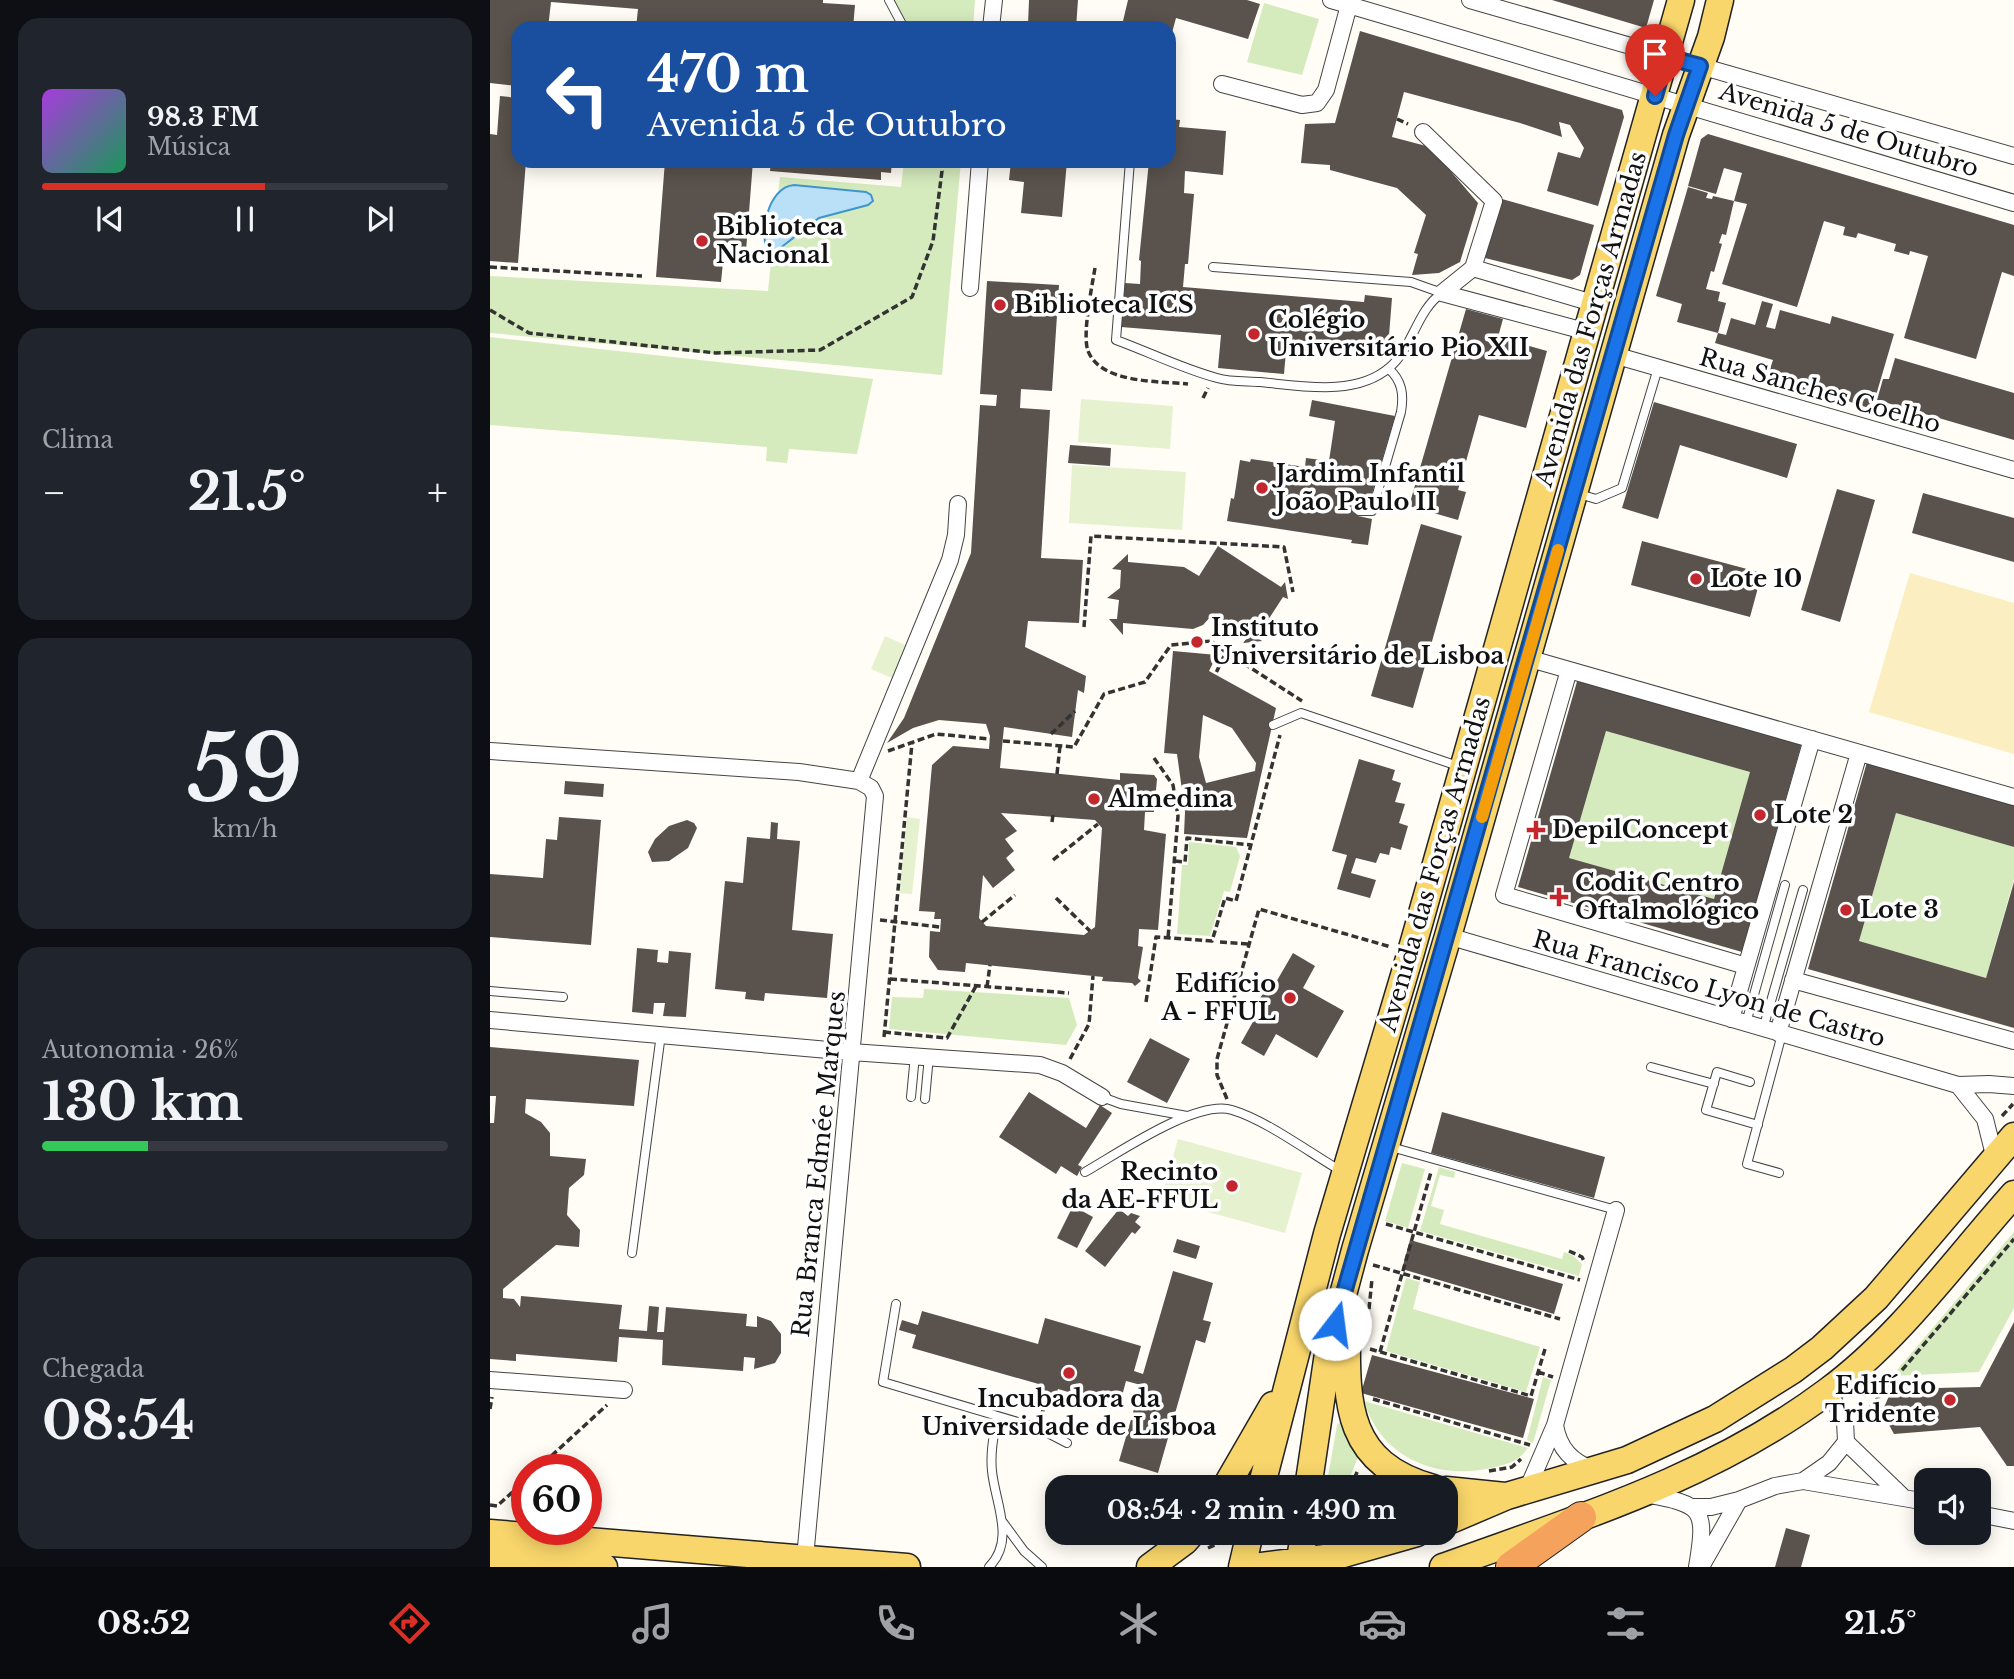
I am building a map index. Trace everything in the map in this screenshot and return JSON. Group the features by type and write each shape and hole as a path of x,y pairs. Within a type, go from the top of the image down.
{"highway":[{"path":"1511,1567 1581,1517"}],"main road":[{"name":"Avenida das Forças Armadas","path":"1264,1475 1345,1173 1411,952 1461,767 1588,332 1681,0"},
{"name":"Avenida das Forças Armadas","path":"1310,1475 1329,1347 1359,1279 1384,1145 1448,936 1686,105 1720,0"},
{"path":"1458,1489 1516,1483 1594,1470 1626,1460 1715,1419 1793,1370 1822,1348 1877,1298 1995,1159 2001,1133"},
{"path":"1443,1567 1643,1494 1694,1473 1756,1440 1828,1391 1887,1338 1945,1276 2014,1194"},
{"path":"1359,1279 1347,1396 1368,1463 1397,1475"},
{"path":"1793,1370 1828,1391"},
{"path":"1233,1475 1287,1383"},
{"path":"1458,1515 1516,1483"},
{"path":"490,1533 907,1567"},
{"path":"1150,1567 1180,1545"},
{"path":"1240,1545 1242,1567"},
{"path":"1299,1564 1302,1545"},
{"path":"1254,1567 1299,1564 1377,1545"},
{"path":"490,1557 604,1567"}],"street":[{"path":"992,21 994,0"},
{"name":"Avenida 5 de Outubro","path":"1331,0 1349,3 2014,203"},
{"name":"Avenida 5 de Outubro","path":"1470,0 2014,156"},
{"path":"1222,84 1302,105 1317,103 1326,90 1349,3"},
{"path":"1423,132 1494,201 1474,268 1442,293"},
{"path":"970,288 979,168"},
{"path":"1474,268 1596,304"},
{"path":"1442,293 1588,332"},
{"name":"Rua Sanches Coelho","path":"1614,355 2014,470"},
{"path":"490,751 799,772 859,781 950,560 958,526 958,504"},
{"path":"1527,658 2014,797"},
{"path":"1569,670 1504,895 1746,965"},
{"path":"1738,1021 1746,965 1812,739"},
{"path":"1775,1032 1793,980 1859,753"},
{"name":"Rua Branca Edmée Marques","path":"805,1558 876,799 871,788 859,781"},
{"name":"Rua Francisco Lyon de Castro","path":"1448,936 1958,1086 2014,1086"},
{"path":"1793,980 2014,1041"},
{"path":"490,1020 851,1052 1036,1064 1062,1073 1102,1097"},
{"path":"1958,1086 1985,1119 2001,1133"},
{"path":"1516,1483 1555,1425 1616,1210"},
{"path":"490,1380 624,1390"},
{"path":"1802,1481 1829,1463 1846,1442 1845,1421 1828,1391"},
{"path":"1555,1425 1557,1438 1563,1449 1581,1465 1594,1470"},
{"path":"1846,1442 1902,1496"},
{"path":"1643,1494 1683,1501 1694,1507 1711,1507 1775,1486 1802,1481 1914,1499"},
{"path":"1699,1567 1739,1500"},
{"path":"1694,1507 1701,1523 1699,1567"},
{"path":"1991,1516 2014,1521"}],"lane":[{"path":"889,0 900,21"},
{"path":"1129,168 1116,340 1219,379 1336,387 1364,382 1389,369 1407,347 1429,306 1442,293 1411,282 1213,267"},
{"path":"1574,492 1596,499 1622,488 1658,368"},
{"path":"1359,512 1372,511 1402,405 1400,383 1389,369"},
{"path":"1273,725 1301,713 1461,767"},
{"path":"1738,1021 1786,885"},
{"path":"1779,1174 1747,1164 1758,1125 1803,890"},
{"path":"490,990 563,997"},
{"path":"632,1253 661,1034"},
{"path":"911,1097 922,1055"},
{"path":"922,1055 925,1099"},
{"path":"1651,1067 1714,1084"},
{"path":"1751,1082 1717,1072 1706,1110 1758,1125"},
{"path":"1102,1097 1116,1103 1190,1116"},
{"path":"1085,1172 1158,1130 1217,1108 1232,1110 1345,1173"},
{"path":"1384,1145 1616,1210"},
{"path":"896,1304 883,1382 1038,1428 1067,1443"},
{"path":"989,1567 1001,1551 1002,1521 991,1463 997,1416"},
{"path":"1002,1521 1024,1551 1042,1567"}],"path":[{"path":"490,310 529,333 716,353 820,350 912,298 933,241 941,168"},
{"path":"490,267 642,276"},
{"path":"1203,398 1210,386"},
{"path":"1084,627 1091,536 1284,547 1293,592"},
{"path":"1003,741 1074,747 1104,694 1145,682 1171,645 1211,641 1226,652 1215,675"},
{"path":"1051,734 1075,711"},
{"path":"882,1054 912,743 936,734 990,740"},
{"path":"1057,774 1060,746"},
{"path":"1154,758 1173,785 1178,816 1168,938"},
{"path":"1146,1002 1156,937 1212,942 1225,898 1236,901 1266,788"},
{"path":"1052,822 1053,815"},
{"path":"1053,860 1098,824"},
{"path":"1175,861 1185,862 1187,838 1251,845"},
{"path":"982,922 1015,895"},
{"path":"1056,898 1090,931"},
{"path":"1232,1110 1219,1080 1216,1064 1259,909 1391,947"},
{"path":"865,918 940,927"},
{"path":"1220,942 1249,944"},
{"path":"987,987 990,965"},
{"path":"1062,1073 1090,1024 1093,976"},
{"path":"890,979 1069,993"},
{"path":"884,1032 947,1038 976,986"},
{"path":"2001,1133 2014,1102"},
{"path":"1380,1352 1433,1167"},
{"path":"1382,1234 1385,1224 1581,1280 1584,1263 1582,1257 1569,1251"},
{"path":"1860,1418 2014,1240"},
{"path":"1376,1255 1373,1265 1560,1319"},
{"path":"1359,1279 1367,1320"},
{"path":"1364,1348 1531,1396 1545,1349"},
{"path":"1538,1372 1554,1377 1551,1389"},
{"path":"554,1454 624,1390"},
{"path":"1361,1396 1532,1446 1512,1467 1480,1473"},
{"path":"1359,1475 1368,1463 1372,1465 1367,1475"},
{"path":"490,1505 497,1506 511,1493"}],"green space":[{"path":"893,0 975,0 974,21 904,21"},
{"path":"1264,3 1319,19 1302,75 1247,62"},
{"path":"903,168 960,168 942,375 490,333 490,276 768,291 780,177 901,187"},
{"path":"490,337 873,379 857,454 789,449 787,463 766,461 767,447 490,425"},
{"path":"1081,399 1173,406 1170,449 1078,442"},
{"path":"1072,465 1186,472 1182,530 1069,523"},
{"path":"885,636 905,645 892,678 871,669"},
{"path":"1606,731 1750,772 1714,899 1569,858"},
{"path":"1896,813 2014,847 2014,879 1986,978 1859,941"},
{"path":"907,817 920,819 912,894 899,893"},
{"path":"1189,842 1236,847 1240,856 1230,892 1224,891 1210,936 1177,934 1182,865 1188,865"},
{"path":"924,989 1069,998 1077,1025 1066,1045 889,1029 892,997 923,998"},
{"name":"Recinto da AE-FFUL","path":"1178,1139 1302,1173 1285,1233 1161,1199"},
{"path":"1402,1163 1425,1169 1408,1228 1385,1221"},
{"path":"1439,1167 1455,1172 1454,1178 1440,1175 1431,1206 1444,1210 1440,1224 1562,1259 1564,1252 1582,1264 1579,1276 1420,1231"},
{"path":"2014,1232 2014,1308 1979,1372 1892,1376"},
{"path":"1406,1278 1420,1282 1413,1309 1540,1347 1526,1392 1386,1351"},
{"path":"1543,1377 1551,1380 1533,1443 1527,1440"},
{"path":"1364,1401 1528,1448 1507,1464 1491,1468 1450,1471 1431,1467 1397,1450 1383,1437 1372,1421"},
{"path":"1340,1422 1360,1452 1351,1475 1328,1475 1337,1425"}],"sand":[{"path":"1910,573 2014,603 2014,754 1869,712"}],"water":[{"path":"794,185 866,192 871,195 873,201 868,205 819,218 770,256 764,238 767,214 777,194"}],"building":[{"path":"490,0 823,0 823,3 855,5 854,21 637,21 638,9 551,2 549,21 511,21 511,85 490,83"},
{"path":"1029,0 1078,0 1076,21 1028,21"},
{"path":"1128,0 1247,0 1260,4 1248,39 1176,18 1175,21 1123,21"},
{"path":"1552,0 1654,0 1646,28"},
{"path":"1360,31 1622,110 1624,117 1598,206 1547,191 1558,152 1580,158 1584,148 1570,125 1559,122 1562,137 1404,92 1392,137 1430,147 1478,203 1460,262 1439,273 1412,275 1418,254 1414,253 1426,215 1397,188 1330,170 1330,165 1301,163 1305,124 1335,123"},
{"path":"500,96 511,97 511,168 525,168 518,263 490,261 490,134 497,135"},
{"name":"Colégio Universitário Pio XII","path":"1176,120 1180,120 1179,127 1226,131 1223,175 1185,171 1184,193 1194,194 1188,264 1185,264 1183,287 1364,302 1365,295 1392,298 1388,348 1287,340 1284,374 1218,368 1221,335 1121,327 1125,283 1140,284 1139,260 1148,168 1176,168"},
{"path":"1708,134 2014,225 2014,276 2002,272 1976,359 1904,338 1928,256 1910,251 1909,255 1894,251 1896,244 1858,233 1856,238 1843,235 1845,227 1824,221 1797,307 1722,284 1747,204 1734,201 1742,173 1724,168 1716,194 1688,186 1701,139"},
{"name":"Biblioteca Nacional","path":"664,168 752,168 745,264 723,262 721,282 656,277"},
{"path":"770,168 891,168 891,173 881,172 881,180 770,171"},
{"path":"1010,168 1066,168 1062,217 1021,213 1024,182 1009,180"},
{"path":"1688,187 1708,193 1706,198 1712,199 1713,196 1734,201 1726,235 1722,234 1714,272 1711,271 1706,289 1720,292 1718,301 1726,303 1718,333 1677,322 1682,304 1656,296"},
{"path":"1502,199 1594,225 1580,275 1572,280 1485,258"},
{"path":"987,281 1059,285 1052,391 1021,389 1020,408 1050,410 1041,558 1083,560 1079,623 1028,621 1025,647 1086,676 1084,693 1078,690 1072,737 1004,727 1000,768 1120,780 1120,773 1154,775 1157,779 1154,812 1145,812 1144,830 1166,834 1158,930 1139,929 1138,946 1143,947 1138,978 1141,981 1135,986 1132,983 1102,981 1103,977 966,963 965,972 938,970 929,957 930,931 940,932 941,919 934,919 935,912 919,911 932,765 953,746 989,749 990,736 986,724 939,720 913,728 887,743 904,718 971,553 980,405 996,406 997,395 980,394","holes":["1001,813 1095,820 1102,828 1095,927 1084,935 986,926 979,918 983,875 993,888 1015,870 1006,858 1014,851 1005,839 1017,831"]},
{"path":"1762,301 1773,304 1766,327 1775,329 1780,310 1830,324 1832,316 1894,334 1872,409 1847,401 1846,407 1800,394 1802,385 1768,375 1773,360 1715,343 1718,333 1726,335 1731,318 1755,325"},
{"path":"1466,309 1503,319 1498,337 1547,351 1526,428 1479,415 1458,490 1466,492 1458,520 1409,506"},
{"path":"1895,358 2014,393 2014,440 1877,400 1883,379 1889,379"},
{"path":"1312,400 1395,416 1371,497 1362,496 1358,516 1372,519 1368,545 1351,543 1352,540 1227,521 1231,498 1234,499 1240,460 1250,462 1251,459 1305,467 1306,458 1329,461 1335,421 1309,416"},
{"path":"1654,402 1797,444 1787,478 1680,445 1658,519 1622,508"},
{"path":"1070,445 1111,448 1110,466 1068,463"},
{"path":"1837,489 1875,500 1840,622 1801,610"},
{"path":"1923,493 2014,518 2014,562 1912,533"},
{"path":"1421,524 1462,536 1413,708 1371,696"},
{"name":"Lote 10","path":"1642,541 1762,573 1750,617 1631,585"},
{"path":"1218,546 1281,587 1285,582 1288,599 1283,597 1257,637 1262,641 1243,643 1247,638 1212,615 1203,625 1193,629 1123,623 1123,635 1109,619 1117,619 1119,600 1107,598 1120,588 1121,570 1112,569 1128,554 1128,562 1184,567 1199,576"},
{"path":"1173,651 1217,655 1209,671 1276,708 1247,838 1184,834 1185,812 1177,754 1164,753","holes":["1203,715 1232,728 1256,763 1255,771 1206,783 1199,757"]},
{"name":"Lote 2","path":"1578,678 1802,742 1742,952 1518,887","holes":["1606,731 1750,772 1714,899 1569,858"]},
{"path":"1359,759 1395,770 1392,780 1401,783 1395,802 1405,804 1399,823 1408,826 1401,850 1391,847 1389,855 1380,853 1376,863 1356,858 1351,873 1376,880 1370,898 1337,889 1347,855 1332,851"},
{"name":"Lote 3","path":"1867,762 2014,804 2014,847 1896,813 1859,941 1986,978 2014,882 2014,1028 1808,969"},
{"path":"565,781 604,784 603,797 564,794"},
{"path":"559,817 601,820 591,945 490,937 490,874 543,878 546,839 557,840"},
{"path":"687,820 697,828 688,848 669,861 652,862 648,852 655,839 669,826"},
{"path":"771,822 778,823 777,839 800,841 792,930 833,934 827,998 765,993 764,1001 745,999 746,992 715,989 725,881 743,883 747,837 770,839"},
{"path":"637,948 658,950 657,962 668,963 669,951 691,953 686,1017 663,1016 665,1003 654,1003 653,1014 632,1012"},
{"name":"Edifício A - FFUL","path":"1293,953 1315,966 1303,988 1344,1011 1317,1058 1276,1034 1264,1056 1241,1043 1259,1011 1254,1008 1270,982 1275,984"},
{"path":"1150,1038 1190,1059 1167,1103 1127,1082"},
{"path":"490,1047 639,1060 634,1106 526,1099 525,1113 541,1122 550,1133 550,1156 586,1159 584,1175 569,1188 567,1215 580,1230 579,1247 556,1245 503,1289 503,1298 514,1299 520,1307 521,1296 622,1305 619,1329 647,1331 649,1306 659,1307 657,1332 664,1332 666,1307 747,1314 746,1326 757,1327 757,1316 771,1321 781,1334 781,1353 775,1363 754,1369 755,1358 744,1357 743,1371 662,1365 663,1340 619,1337 617,1362 516,1354 516,1361 490,1359 490,1123 494,1123 496,1096 490,1096"},
{"path":"1029,1092 1086,1128 1100,1105 1112,1113 1078,1165 1082,1167 1077,1176 1061,1166 1056,1174 999,1137"},
{"path":"1442,1112 1605,1157 1594,1198 1431,1153"},
{"path":"1073,1206 1093,1217 1077,1248 1057,1238"},
{"path":"1119,1209 1128,1216 1131,1213 1140,1216 1135,1222 1141,1227 1135,1234 1132,1232 1105,1267 1085,1251"},
{"path":"1177,1239 1200,1246 1196,1259 1173,1252"},
{"path":"1410,1240 1563,1284 1554,1314 1402,1269"},
{"name":"Incubadora da Universidade de Lisboa","path":"1173,1271 1213,1283 1203,1320 1211,1322 1205,1343 1196,1340 1158,1473 1119,1461 1141,1385 1126,1381 1119,1407 1058,1389 1054,1404 1038,1399 1042,1385 912,1348 916,1335 899,1330 902,1320 918,1325 922,1311 1038,1344 1045,1318 1141,1346 1134,1371 1143,1374"},
{"name":"Edifício Tridente","path":"2014,1322 2014,1466 2007,1466 1980,1427 1894,1434 1882,1412 1892,1389 1980,1387"},
{"path":"1372,1355 1534,1399 1523,1438 1361,1393"},
{"path":"1786,1528 1810,1535 1801,1567 1775,1567"}],"slow traffic":[{"path":"1482,817 1558,550"}],"place":[{"name":"Biblioteca Nacional","path":"702,241"},
{"name":"Biblioteca ICS","path":"1000,305"},
{"name":"Colégio Universitário Pio XII","path":"1254,334"},
{"name":"Jardim Infantil João Paulo II","path":"1262,488"},
{"name":"Lote 10","path":"1696,579"},
{"name":"Instituto Universitário de Lisboa","path":"1197,642"},
{"name":"Almedina","path":"1094,799"},
{"name":"Lote 2","path":"1760,815"},
{"name":"DepilConcept","path":"1536,830"},
{"name":"Codit Centro Oftalmológico","path":"1559,897"},
{"name":"Lote 3","path":"1846,910"},
{"name":"Edifício A - FFUL","path":"1290,998"},
{"name":"Recinto da AE-FFUL","path":"1232,1186"},
{"name":"Incubadora da Universidade de Lisboa","path":"1069,1373"},
{"name":"Edifício Tridente","path":"1950,1400"}],"route":[{"path":"1335,1324 1354,1250 1448,936 1676,135 1700,66 1666,57 1655,96"}]}
